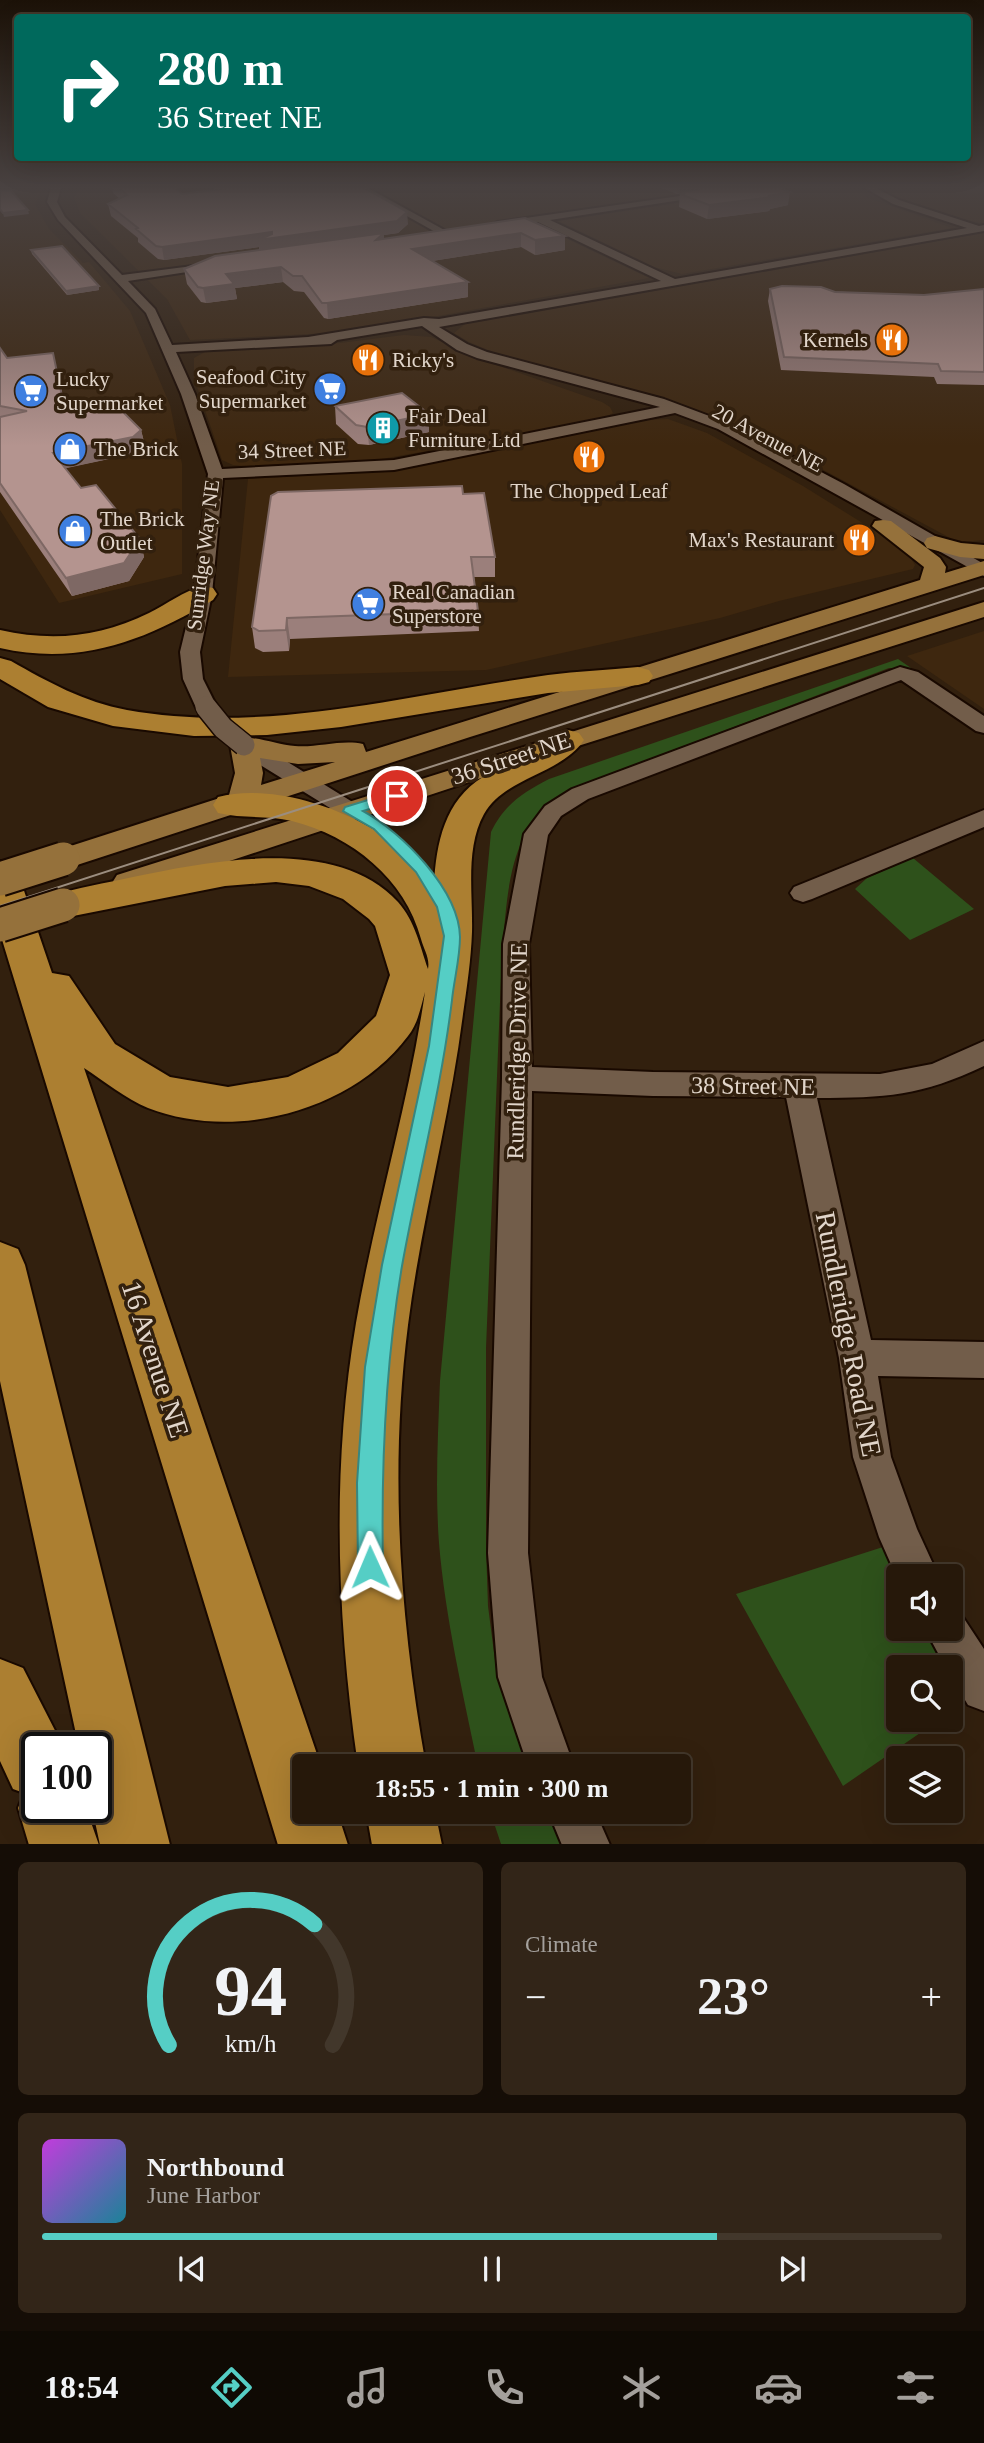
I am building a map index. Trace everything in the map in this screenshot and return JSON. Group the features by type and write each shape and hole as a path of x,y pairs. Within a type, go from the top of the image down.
{"highway":[{"path":"0,639 50,647 107,640 152,622 202,594"},
{"path":"0,667 40,692 84,708 150,723 211,728 334,717 471,698 548,684 638,676"},
{"path":"390,1754 380,1701 371,1616 369,1483 372,1421 376,1367 392,1265 438,1046 449,954 456,851 464,818 471,806 499,781 534,764 568,740"},
{"path":"236,804 336,815 407,874 435,918 449,954"},
{"path":"1,891 25,913 58,996 84,1038 102,1058 144,1087 194,1104 255,1105 316,1087 343,1072 384,1038 407,995 410,975 408,954 400,933 389,916 357,890 320,876 286,871 254,872 202,878 63,905"},
{"name":"16 Avenue NE","path":"1,891 313,1844"},
{"path":"0,1265 135,1844"},
{"path":"0,1691 21,1733"},
{"path":"57,1823 64,1844"},
{"path":"403,1824 407,1844"}],"main road":[{"path":"883,526 932,563 935,567 931,584"},
{"path":"935,543 960,550 981,569"},
{"name":"36 Street NE","path":"1,891 63,859 460,731 981,569"},
{"name":"36 Street NE","path":"1,891 63,905 568,740 984,609"},
{"path":"952,620 984,618"},
{"path":"236,804 249,773 244,745 278,754 322,756 406,736 460,731"}],"street":[{"name":"Sunridge Way NE","path":"116,274 151,312 205,437 215,474 202,594 190,652 193,680 206,707 223,728 244,745 302,782 336,815"},
{"path":"121,279 155,274"},
{"path":"656,274 673,282"},
{"path":"167,349 359,338 718,274"},
{"name":"20 Avenue NE","path":"431,324 462,347 730,440 883,526 981,569"},
{"path":"176,370 196,352 215,346"},
{"name":"20 Avenue NE","path":"516,366 677,409 763,446 935,543"},
{"path":"584,390 605,401 618,413 596,427"},
{"path":"658,413 677,409"},
{"name":"34 Street NE","path":"215,474 394,465 658,413"},
{"name":"Rundleridge Drive NE","path":"547,1754 520,1677 508,1553 517,1078 516,944 536,834 553,811 580,794 900,673 911,676 984,726"},
{"path":"803,893 984,818"},
{"name":"38 Street NE","path":"517,1078 653,1084 880,1086 937,1075 984,1053"},
{"name":"Rundleridge Road NE","path":"799,1086 857,1358 872,1457 912,1564"},
{"path":"857,1358 984,1360"},
{"path":"954,1641 984,1689"},
{"path":"577,1824 586,1844"}],"shaded area":[{"path":"0,274 99,274 130,311 170,405 182,464 182,574 59,603 0,510"},
{"path":"142,274 641,274 649,278 349,332 190,340 167,299"},
{"path":"750,274 984,274 984,540 962,542 952,539 764,438 717,418 669,401 502,356 454,333 465,324"},
{"path":"404,335 431,337 485,361 602,402 610,407 613,413 597,421 370,461 246,466 233,465 222,460 194,378 194,358 205,352 220,350 340,343"},
{"path":"668,419 707,433 803,486 906,550 915,565 913,569 720,618 486,670 228,677 248,479 378,471 647,420"},
{"path":"984,631 984,709 907,656"}],"green space":[{"path":"898,659 911,668 889,668 570,789 550,803 534,820 523,839 510,882 502,953 486,1348 486,1547 488,1606 497,1676 526,1754 476,1754 455,1655 439,1543 437,1462 440,1381 491,832 502,814 515,801 549,779"},
{"path":"913,858 974,909 910,940 855,889 867,878"},
{"path":"883,1547 890,1564 886,1564 886,1641 930,1641 938,1655 886,1655 886,1732 922,1732 901,1746 886,1746 886,1756 843,1786 736,1594"},
{"path":"494,1824 557,1824 566,1844 501,1844"}],"building":[{"path":"52,274 88,274 99,286 66,291"},
{"path":"188,274 226,274 234,284 203,288 198,287"},
{"path":"290,274 455,274 468,282 322,303 302,276"},
{"path":"782,286 821,287 835,292 924,295 984,289 984,372 941,371 938,364 784,357 770,289"},
{"path":"0,348 7,358 53,353 64,406 111,400 141,430 133,437 53,453 81,488 96,485 140,539 124,563 66,578 0,483 0,417 27,411 0,406"},
{"path":"402,393 429,414 367,427 356,425 335,406"},
{"name":"Real Canadian Superstore","path":"462,486 463,494 484,493 495,557 471,557 478,611 287,618 286,630 259,631 252,627 271,496 278,492"}],"tram line":[{"path":"0,906 984,588"}],"place":[{"name":"Kernels","path":"892,340"},
{"name":"Ricky's","path":"368,360"},
{"name":"Seafood City Supermarket","path":"330,389"},
{"name":"Lucky Supermarket","path":"31,391"},
{"name":"Fair Deal Furniture Ltd","path":"383,428"},
{"name":"The Brick","path":"70,449"},
{"name":"The Chopped Leaf","path":"589,457"},
{"name":"The Brick Outlet","path":"75,531"},
{"name":"Max's Restaurant","path":"859,540"},
{"name":"Real Canadian Superstore","path":"368,604"}],"route":[{"path":"370,1567 369,1483 376,1367 392,1265 438,1046 452,936 444,907 434,886 410,854 379,826 351,811 397,796"}]}
